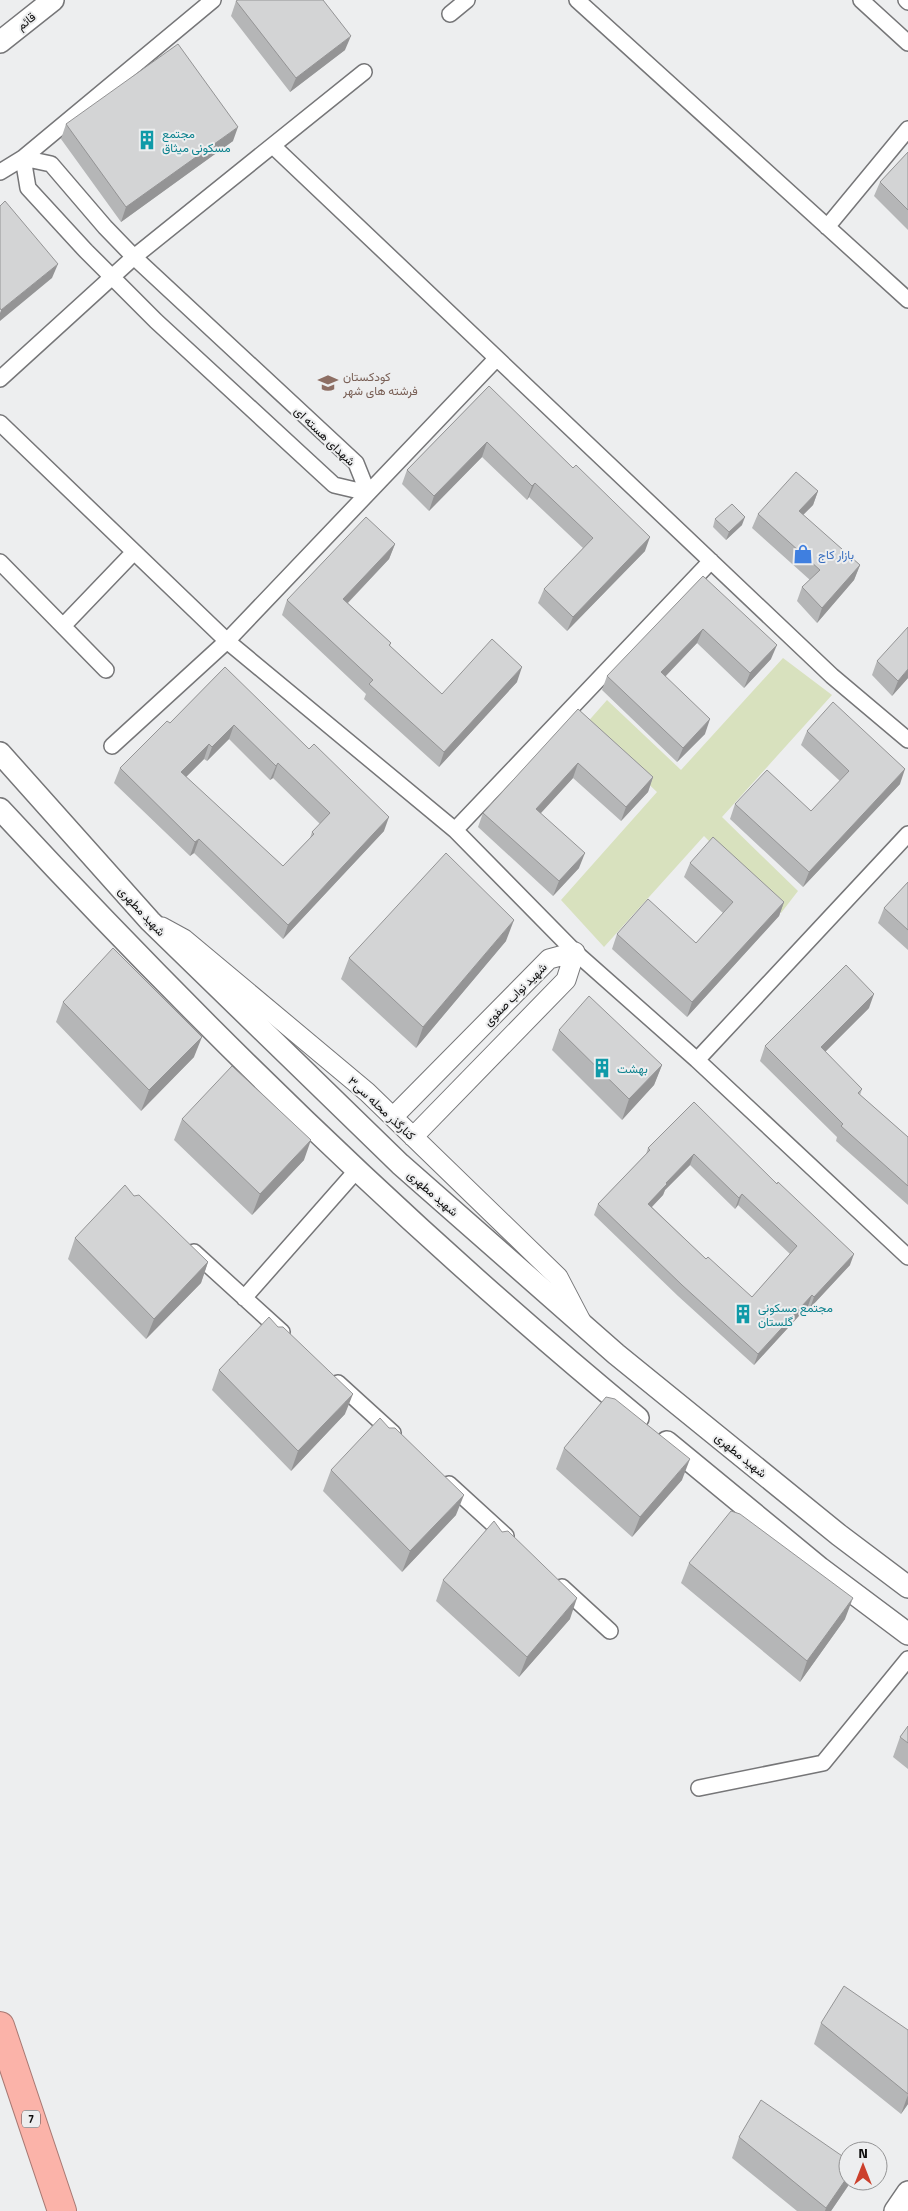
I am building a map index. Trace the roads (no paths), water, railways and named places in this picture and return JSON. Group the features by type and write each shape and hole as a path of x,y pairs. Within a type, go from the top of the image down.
{"highway":[{"name":"7","path":"0,2026 62,2211"}],"main road":[{"name":"قائم","path":"0,42 53,0"},
{"name":"شهید مطهری","path":"0,752 150,920 400,1164 583,1325 838,1535 908,1588"},
{"path":"0,810 242,1060 356,1171 591,1380 820,1568 908,1634"},
{"path":"895,2211 908,2192"}],"street":[{"path":"0,172 23,158 213,0"},
{"path":"450,14 467,0"},
{"path":"577,0 908,300"},
{"path":"861,0 908,43"},
{"path":"0,379 134,257 364,72"},
{"path":"827,227 908,129"},
{"path":"273,146 832,676 908,740"},
{"path":"23,158 28,188 156,321 334,485 368,493"},
{"name":"شهدای هسته ای","path":"23,158 51,164 105,227 134,257 356,463 368,493"},
{"path":"112,746 227,641 496,359"},
{"path":"0,424 227,641 455,830 575,952 697,1060 908,1257"},
{"path":"63,626 134,552"},
{"path":"455,830 711,561"},
{"path":"0,562 106,670"},
{"path":"697,1060 908,834"},
{"name":"کنارگذر محله سی۳","path":"150,920 184,939 367,1092 558,1277 583,1325"},
{"path":"413,1137 566,980 575,952"},
{"name":"شهید نواب صفوی","path":"393,1117 549,960 575,952"},
{"path":"422,1088 420,1102 426,1110 439,1110"},
{"path":"244,1298 356,1171"},
{"path":"185,1244 296,1344"},
{"path":"325,1371 405,1444"},
{"path":"435,1471 515,1544"},
{"path":"552,1578 610,1631"},
{"path":"699,1788 823,1763 908,1659"}],"place":[{"name":"مجتمع مسکونی میثاق","path":"147,140"},
{"name":"کودکستان فرشته های شهر","path":"328,383"},
{"name":"بازار کاج","path":"803,554"},
{"name":"بهشت","path":"602,1068"},
{"name":"مجتمع مسکونی گلستان","path":"743,1314"}]}
